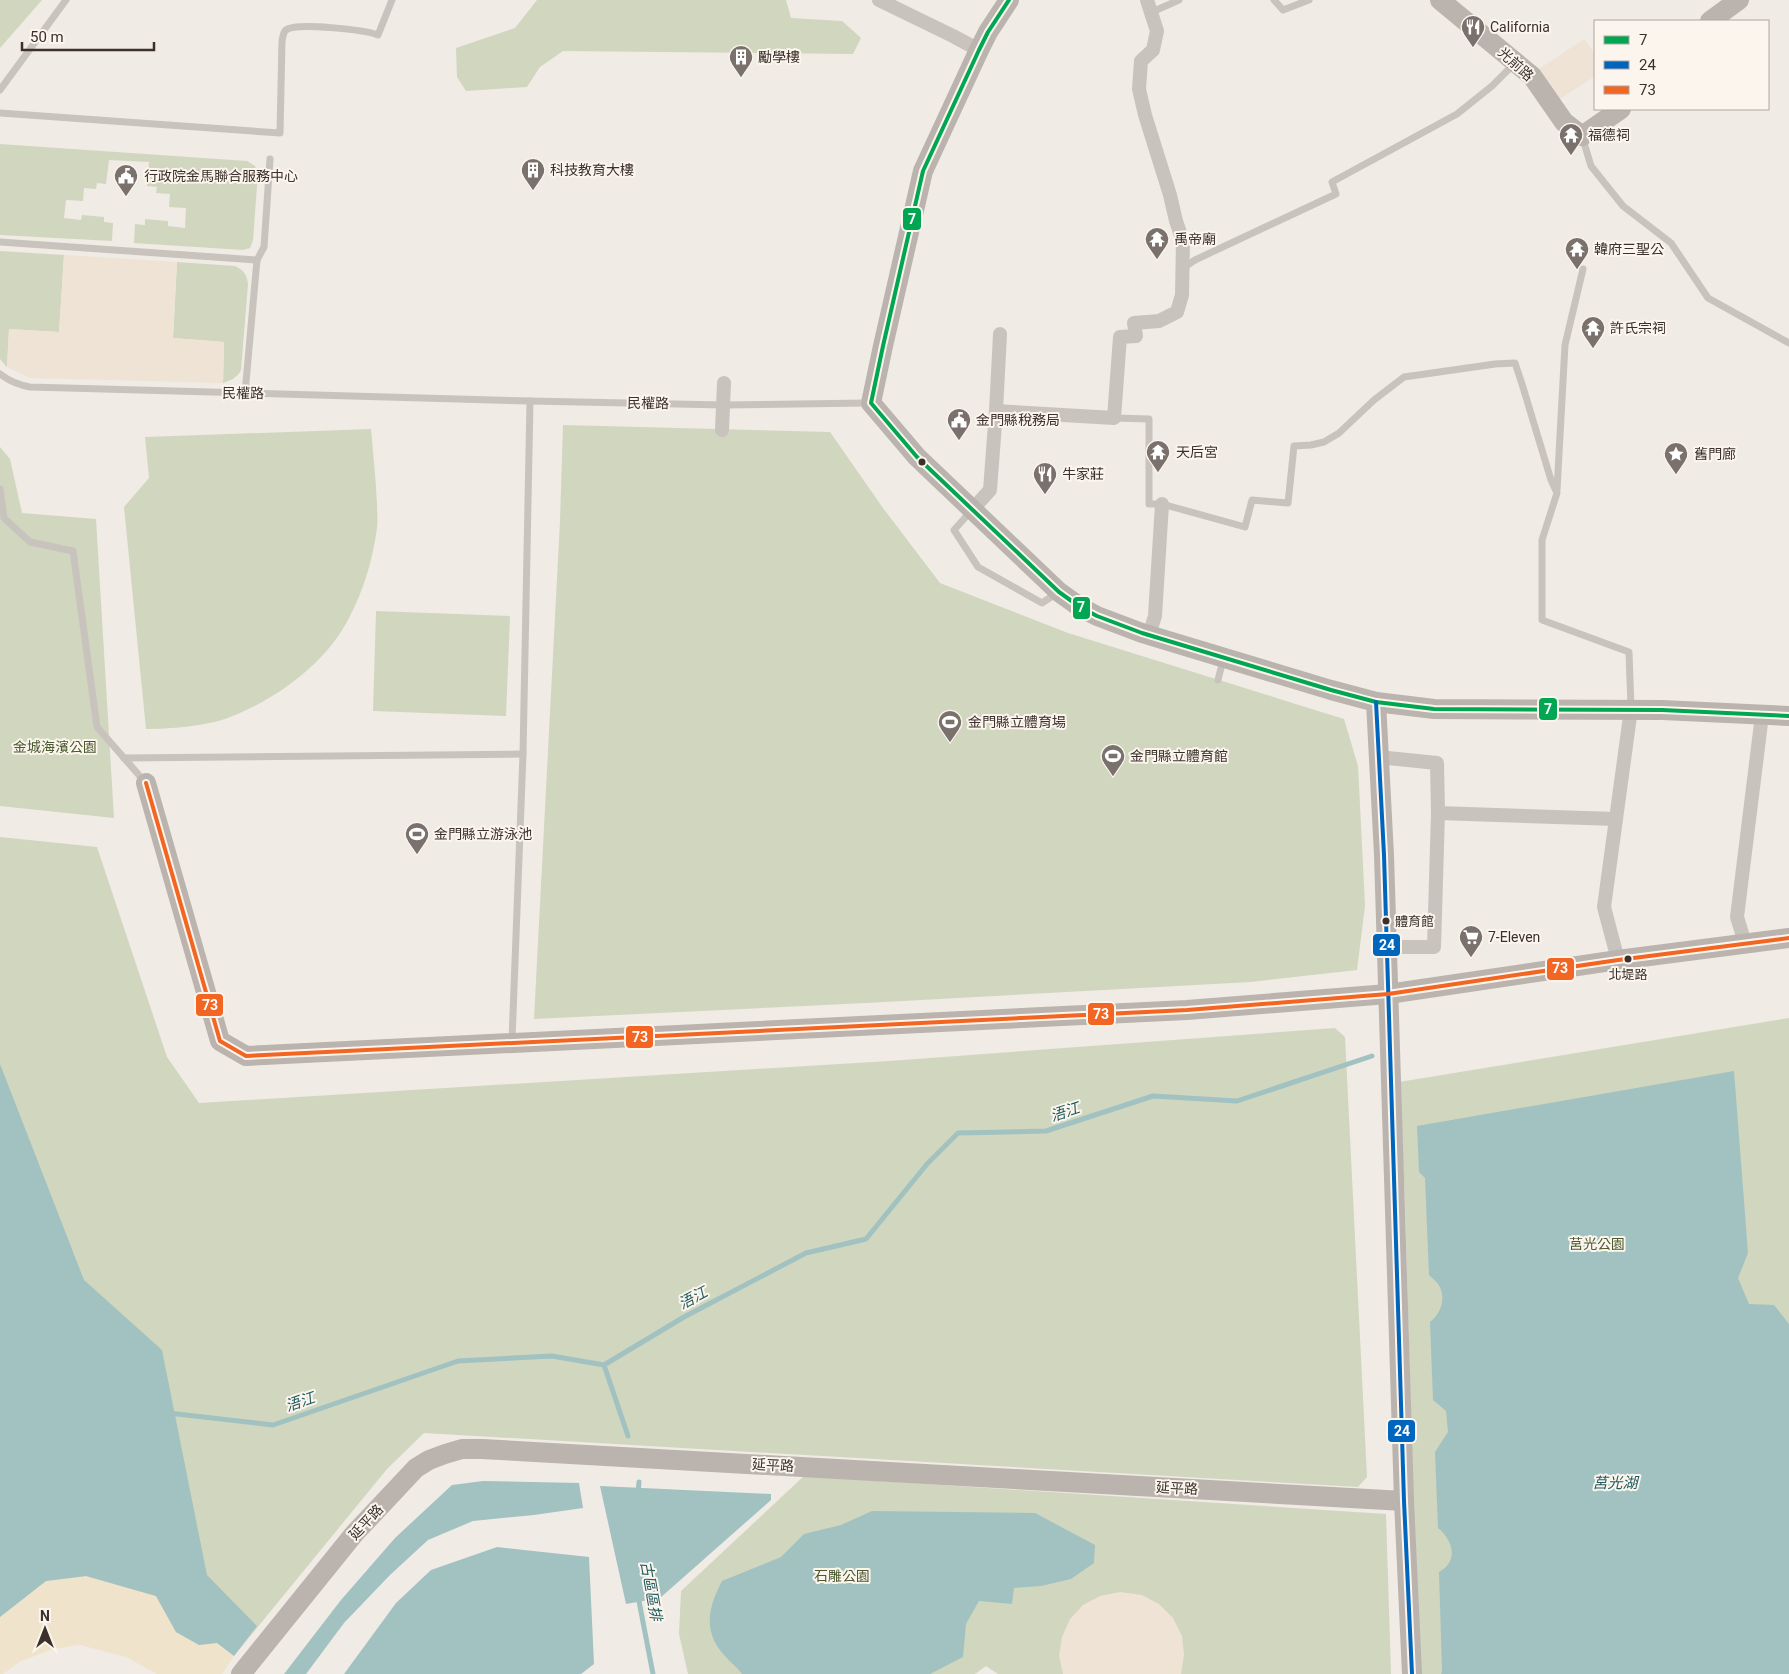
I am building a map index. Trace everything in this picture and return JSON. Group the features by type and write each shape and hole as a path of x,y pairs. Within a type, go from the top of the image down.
{"street":[{"path":"879,0 979,50"},
{"name":"光前路","path":"1440,0 1532,76 1564,122 1582,136"},
{"path":"1711,20 1740,0"},
{"path":"1004,3 979,50 923,171 882,346 871,403 917,457 1059,592 1080,607 1098,616 1149,636 1376,702 1434,708 1631,709 1789,716"},
{"path":"996,411 1114,418 1120,337 1136,336 1134,323 1159,321 1177,312 1182,295 1183,240 1145,115 1140,89 1140,61 1153,50 1157,31 1149,6"},
{"path":"1582,136 1621,110"},
{"path":"972,510 990,490 1000,334"},
{"path":"722,430 724,383"},
{"path":"1149,636 1155,616 1162,504"},
{"path":"1376,702 1384,846 1404,1501 1412,1674"},
{"path":"1618,960 1604,907 1631,709"},
{"path":"1745,943 1737,917 1762,715"},
{"path":"1378,757 1437,763 1438,813 1434,947 1387,946"},
{"path":"146,783 220,1041 246,1056 1187,1010 1388,994 1618,960 1789,938"},
{"path":"1438,813 1616,819"},
{"name":"延平路","path":"241,1674 354,1534 416,1468 429,1460 462,1449 492,1449 1404,1501"}],"lane":[{"path":"0,90 66,0"},
{"path":"0,113 280,133 282,40 283,34 287,29 293,27 339,28 378,35 392,0"},
{"path":"1149,6 1180,0"},
{"path":"1274,0 1283,10 1309,0"},
{"path":"1183,268 1195,260 1336,194 1332,182 1457,114 1492,86 1516,62"},
{"path":"1582,136 1591,166 1623,206 1671,242 1708,298 1789,343"},
{"path":"245,393 257,260 264,247 270,159"},
{"path":"0,242 257,260"},
{"path":"1583,269 1565,346 1557,493 1542,540 1542,620 1629,652 1631,709"},
{"path":"1114,418 1149,419 1149,504 1162,504 1245,527 1252,500 1288,503 1294,446 1324,442 1339,434 1374,400 1404,377 1495,364 1515,363 1551,480 1557,493"},
{"name":"民權路","path":"0,374 18,384 30,387 530,401 724,404 871,403"},
{"path":"512,1044 523,754 530,401"},
{"path":"0,489 4,518 30,542 73,551 97,727 146,783"},
{"path":"972,510 954,530 978,567 1042,603 1059,592"},
{"path":"1218,680 1224,657"},
{"path":"124,758 523,754"}],"green space":[{"path":"0,0 42,0 0,48"},
{"path":"537,0 786,0 791,18 842,21 861,38 853,54 563,51 540,67 527,87 466,91 457,77 456,48 515,28"},
{"path":"0,144 247,161 255,166 258,173 253,240 250,248 243,250 134,243 135,224 145,225 145,219 168,221 168,226 185,228 186,208 169,207 170,194 156,193 157,187 147,186 149,162 109,160 106,184 97,183 96,189 84,188 83,201 66,200 64,218 81,220 82,215 104,217 104,222 113,223 112,241 0,235"},
{"path":"0,251 64,255 59,332 9,329 7,367 0,359"},
{"path":"177,262 235,266 246,275 248,284 241,370 236,377 229,381 223,383 224,342 173,338"},
{"name":"金門縣立體育場","path":"563,425 830,432 883,508 940,583 1068,633 1344,719 1358,766 1359,785 1365,906 1357,970 1251,982 534,1019 560,521"},
{"path":"371,429 377,505 375,539 367,574 359,596 339,635 312,666 279,692 262,702 225,719 207,724 146,729 124,507 149,478 145,437"},
{"name":"金城海濱公園","path":"0,447 10,459 22,513 96,519 114,818 0,806"},
{"path":"376,611 510,616 506,716 373,711"},
{"path":"0,837 97,847 167,1057 199,1103 889,1061 1335,1028 1345,1037 1367,1477 1358,1487 424,1433 387,1469 234,1656 217,1643 199,1645 176,1632 46,1581 0,1617"},
{"name":"莒光湖","path":"1789,1018 1789,1674 1418,1674 1405,1202 1399,1082"},
{"name":"石雕公園","path":"804,1476 1386,1514 1391,1674 998,1674 986,1666 975,1674 688,1674 679,1634 681,1591"}],"sand":[{"path":"86,1576 156,1596 176,1632 199,1645 217,1643 234,1656 222,1674 157,1674 126,1657 80,1645 53,1649 19,1662 3,1674 0,1674 0,1617 46,1581"}],"shaded area":[{"path":"1584,39 1594,53 1594,77 1560,99 1539,69"},
{"path":"64,255 177,262 173,338 224,342 223,383 31,378 7,367 9,329 59,332"},
{"path":"1120,1592 1142,1595 1159,1604 1173,1618 1182,1636 1184,1655 1181,1674 1063,1674 1059,1656 1062,1637 1070,1619 1083,1605 1100,1596"}],"water":[{"path":"0,1064 84,1280 162,1350 207,1575 257,1626 234,1656 217,1643 199,1645 176,1632 156,1596 86,1576 46,1581 0,1617"},
{"name":"莒光湖","path":"1734,1071 1748,1253 1738,1278 1749,1304 1774,1305 1789,1324 1789,1674 1441,1674 1439,1572 1449,1562 1452,1550 1447,1538 1438,1528 1435,1452 1448,1432 1446,1411 1433,1400 1430,1322 1440,1310 1442,1294 1438,1284 1429,1275 1425,1178 1419,1172 1417,1126"},
{"path":"483,1481 579,1483 583,1508 473,1521 428,1540 390,1575 344,1623 306,1674 284,1674 341,1600 395,1538 452,1485"},
{"path":"600,1486 771,1494 771,1500 660,1598 626,1604"},
{"path":"872,1511 1035,1513 1095,1545 1094,1563 1071,1579 1041,1586 1014,1588 1012,1604 979,1601 966,1624 963,1657 930,1674 742,1674 718,1648 710,1629 713,1601 722,1581 781,1557 804,1534 841,1525"},
{"path":"497,1547 589,1557 594,1664 581,1674 344,1674 396,1603 431,1570"}],"waterway":[{"name":"浯江","path":"168,1413 273,1425 458,1361 552,1356 604,1365 684,1317 806,1253 866,1239 927,1164 958,1133 1046,1131 1153,1096 1237,1101 1372,1056"},
{"name":"古區區排","path":"604,1365 628,1436"},
{"name":"古區區排","path":"638,1493 639,1482"},
{"name":"古區區排","path":"638,1596 653,1674"}],"transit line":[{"name":"7","path":"1009,0 988,32 923,171 871,403 917,457 1059,592 1097,616 1142,633 1376,702 1434,709 1662,710 1789,716"},
{"name":"24","path":"1376,702 1384,855 1404,1501 1412,1674"},
{"name":"73","path":"146,783 220,1041 246,1056 1187,1010 1388,994 1618,960 1789,938"}],"place":[{"name":"California","path":"1473,48"},
{"name":"勵學樓","path":"741,78"},
{"name":"福德祠","path":"1571,156"},
{"name":"科技教育大樓","path":"533,191"},
{"name":"行政院金馬聯合服務中心","path":"126,197"},
{"name":"禹帝廟","path":"1157,260"},
{"name":"韓府三聖公","path":"1577,270"},
{"name":"許氏宗祠","path":"1593,349"},
{"name":"金門縣稅務局","path":"959,441"},
{"name":"天后宮","path":"1158,473"},
{"name":"舊門廊","path":"1676,475"},
{"name":"牛家莊","path":"1045,495"},
{"name":"金門縣立體育場","path":"950,743"},
{"name":"金門縣立體育館","path":"1113,777"},
{"name":"金門縣立游泳池","path":"417,855"},
{"name":"體育館","path":"1386,921"},
{"name":"7-Eleven","path":"1471,958"},
{"name":"北堤路","path":"1628,959"}],"park label":[{"name":"莒光公園","path":"1597,1244"}]}
